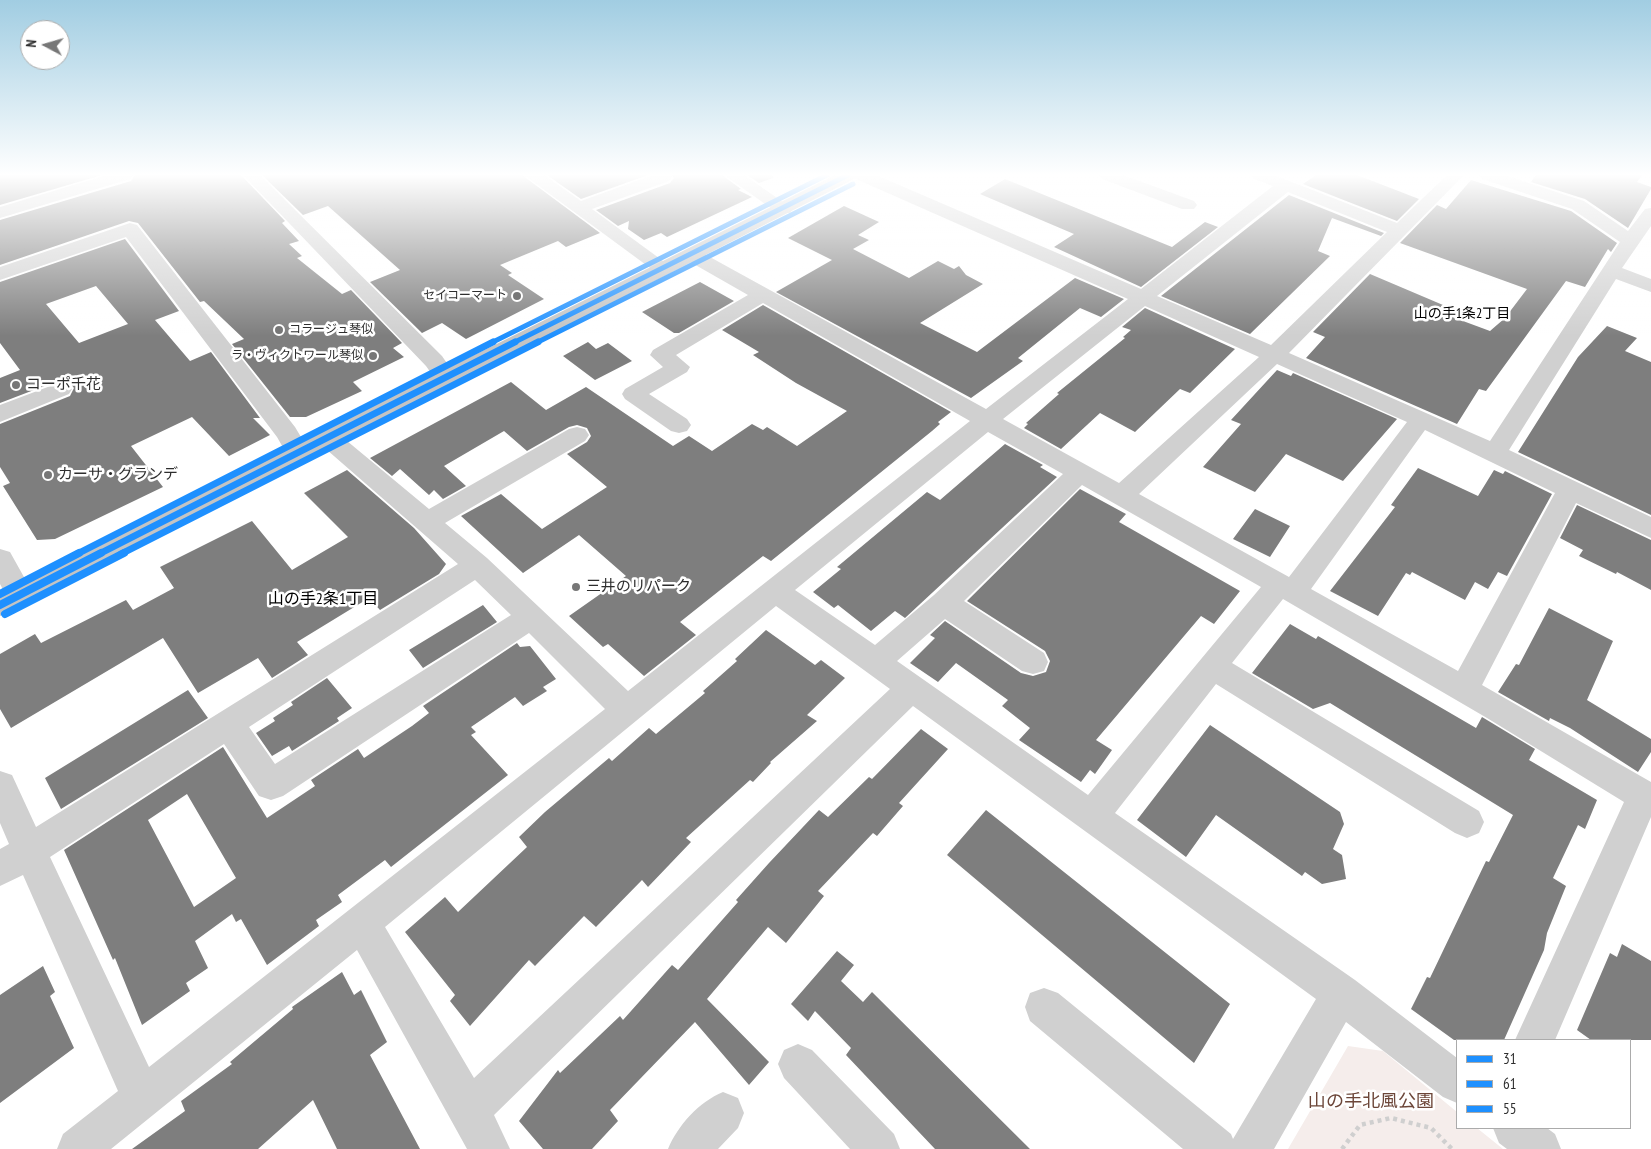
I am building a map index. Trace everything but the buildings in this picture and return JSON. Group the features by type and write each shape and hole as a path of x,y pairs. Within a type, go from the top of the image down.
{"main road":[{"path":"10,600 326,437 745,229"}],"street":[{"path":"310,229 434,361 446,378"},
{"path":"607,229 664,269"},
{"path":"985,229 1421,419 1651,528"},
{"path":"78,1149 987,420 1145,298 1220,229"},
{"path":"1121,496 1275,354 1398,230 1395,229"},
{"path":"1612,229 1630,241"},
{"path":"1495,453 1639,229"},
{"path":"0,274 130,230 287,433 298,452"},
{"path":"692,255 1286,588 1647,798 1535,1039"},
{"path":"1612,271 1651,286"},
{"path":"679,425 633,394 679,367 661,355 762,295"},
{"path":"0,414 61,389"},
{"path":"1092,816 1213,667 1286,588 1421,419"},
{"path":"427,522 577,435"},
{"path":"326,437 477,565 627,710"},
{"path":"875,663 944,603 1080,473"},
{"path":"1464,690 1570,489"},
{"path":"0,559 10,600"},
{"path":"15,860 477,565"},
{"path":"776,591 1341,994 1456,1082"},
{"path":"944,603 1033,662"},
{"path":"228,724 271,785 531,617"},
{"path":"1213,667 1467,822"},
{"path":"470,1110 911,688"},
{"path":"0,786 15,860 142,1098"},
{"path":"362,923 470,1110 489,1149"},
{"path":"1250,1149 1341,994"},
{"path":"1044,1007 1216,1149"},
{"path":"798,1064 879,1149"},
{"path":"689,1149 723,1113"},
{"path":"1515,1129 1540,1149"}],"path":[{"path":"1342,1149 1360,1125 1391,1118 1431,1128 1452,1149"}],"green space":[{"name":"山の手北風公園","path":"1348,1046 1383,1051 1456,1111 1456,1129 1478,1129 1503,1149 1288,1149"}],"transit line":[{"name":"55","path":"0,594 322,428 720,229"},
{"name":"31","path":"0,605 327,437 741,229"},
{"name":"61","path":"5,614 332,446 764,229"}],"place":[{"name":"セイコーマート","path":"517,296"},
{"name":"コラージュ琴似","path":"279,330"},
{"name":"ラ・ヴィクトワール琴似","path":"373,356"},
{"name":"コーポ千花","path":"16,385"},
{"name":"カーサ・グランデ","path":"48,475"},
{"name":"三井のリパーク","path":"576,587"}],"district":[{"name":"山の手1条2丁目","path":"1462,314"},
{"name":"山の手2条1丁目","path":"323,599"}]}
